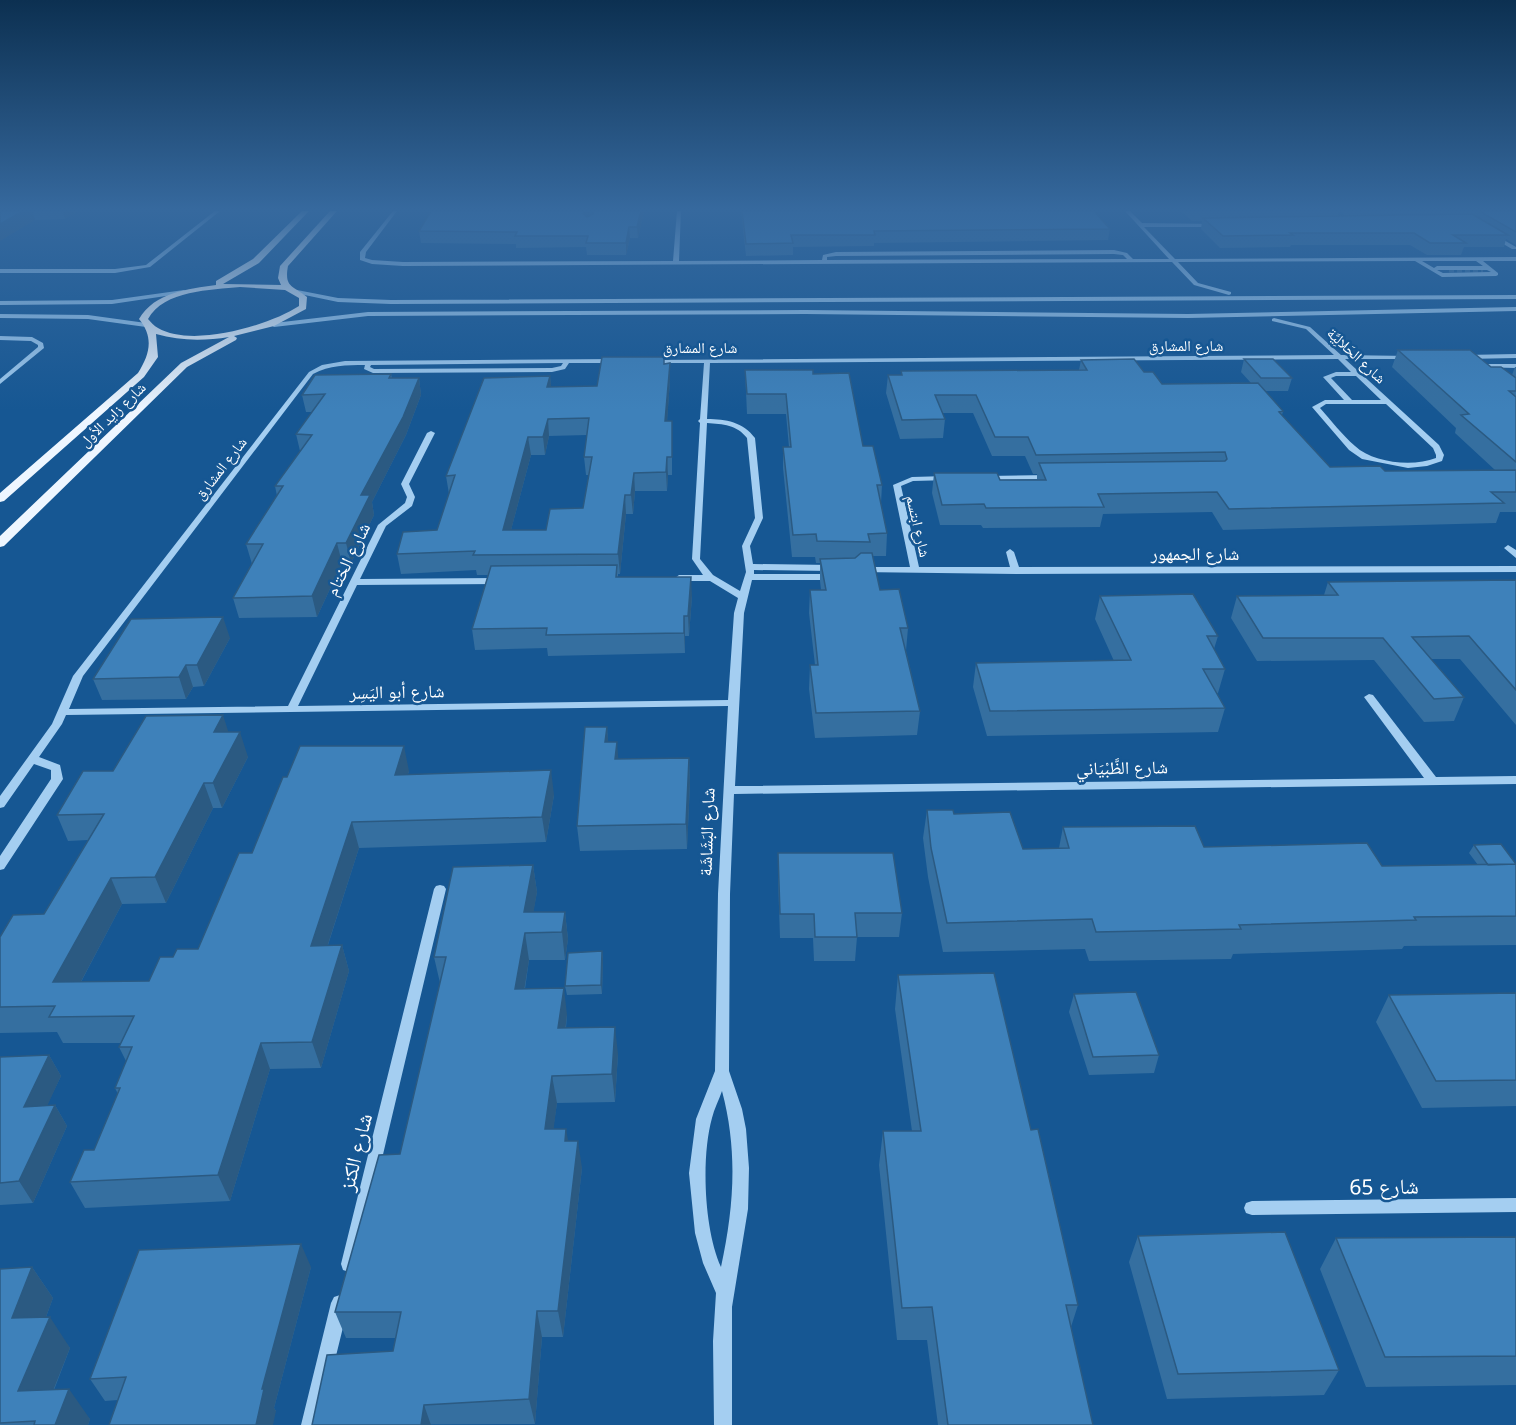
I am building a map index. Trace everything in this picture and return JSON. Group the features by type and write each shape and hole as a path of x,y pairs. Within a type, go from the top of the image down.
{"main road":[{"path":"202,289 249,285 287,288 297,292 305,302 303,308 274,325 197,337 170,334 148,327 143,319 151,307 230,278"},
{"path":"282,278 287,288"},
{"name":"شارع زايد الأول","path":"0,499 141,375 153,357 148,327"},
{"name":"شارع زايد الأول","path":"0,543 184,365 211,348 259,329"}],"street":[{"path":"1190,278 1196,284 1224,293 1295,298"},
{"path":"1118,299 1187,292 1195,288 1196,284"},
{"path":"0,303 112,302 190,292"},
{"path":"297,292 338,300 381,302 1516,297"},
{"path":"274,325 326,317 379,314 816,312 1217,316 1516,309"},
{"name":"شارع الحَلالِيَّة","path":"1308,328 1309,323 1316,319 1352,312"},
{"path":"0,316 88,317 148,327"},
{"name":"شارع الحَلالِيَّة","path":"1217,316 1282,321 1308,328 1436,447 1440,455 1438,459 1427,464 1408,466 1375,460 1357,453 1316,410 1317,405 1325,402 1387,402"},
{"path":"0,338 32,339 41,344 41,348 0,382"},
{"path":"1455,357 1516,356"},
{"name":"شارع المشارق","path":"638,361 1420,357"},
{"path":"1466,357 1485,372"},
{"name":"شارع المشارق","path":"0,804 33,759 62,712 78,676 311,373 334,364 369,363 366,368 369,371 552,370 563,368 567,362 626,361"},
{"path":"706,361 696,559 703,571 711,578 742,596"},
{"path":"1478,366 1516,366"},
{"path":"1350,402 1326,377 1336,374 1357,374"},
{"name":"شارع البَشَاشَة","path":"702,421 736,426 751,438 759,518 746,546 749,572 742,596 733,704 722,1071 704,1119 697,1173 703,1233 711,1263 724,1293"},
{"name":"شارع الختام","path":"291,710 384,522 409,504 411,497 405,484 431,433"},
{"path":"982,478 1064,477"},
{"name":"شارع ابتسم","path":"915,571 897,485 912,479 961,478"},
{"path":"1509,548 1516,555"},
{"path":"1010,552 1016,571"},
{"name":"شارع الجمهور","path":"854,572 1516,568"},
{"path":"749,572 843,572"},
{"path":"664,579 711,578"},
{"path":"354,582 510,580"},
{"path":"1370,697 1433,781"},
{"name":"شارع أبو اليَسِر","path":"62,712 733,704"},
{"path":"0,866 57,779 56,768 33,759"},
{"name":"شارع الظَّبْيَاني","path":"729,790 1516,780"},
{"name":"شارع الكنز","path":"310,1425 440,889"},
{"name":"شارع البَشَاشَة","path":"722,1071 733,1098 741,1147 738,1228 724,1293 723,1425"},
{"name":"شارع 65","path":"1252,1208 1516,1205"}],"building":[{"path":"1398,350 1470,350 1491,367 1501,367 1516,378 1516,391 1509,391 1516,397 1516,462 1461,415 1469,414"},
{"path":"602,357 664,357 664,364 670,363 665,421 672,421 672,457 667,457 666,472 634,473 631,495 625,495 618,554 473,555 475,551 397,554 403,532 437,530 455,475 446,476 484,378 550,376 547,387 597,386","holes":["589,418 584,457 592,457 583,508 550,509 546,530 503,530 528,437 543,437 548,419"]},
{"path":"1134,359 1144,372 1153,372 1162,384 1258,383 1283,411 1279,412 1330,467 1380,466 1385,471 1516,470 1516,492 1491,492 1504,503 1229,509 1217,492 1098,494 1104,507 986,508 984,504 942,505 934,473 997,473 1000,480 1046,480 1039,463 1225,461 1227,459 1225,452 1036,455 1028,437 995,437 976,395 935,395 945,419 902,420 888,375 902,375 901,371 1087,370 1081,360"},
{"path":"1244,359 1273,359 1292,378 1261,378"},
{"path":"745,370 813,370 813,374 849,373 863,446 873,446 882,485 877,485 887,533 868,534 870,542 817,541 816,534 793,535 783,447 791,447 786,394 747,394"},
{"path":"391,374 389,378 419,378 403,417 361,495 370,495 346,543 337,543 312,596 233,598 263,544 246,544 283,486 275,486 312,435 296,434 325,394 302,395 315,375"},
{"path":"861,553 872,553 880,590 899,589 908,628 900,628 920,711 816,713 810,665 818,665 810,590 826,590 820,559 855,558"},
{"path":"617,565 616,577 691,577 688,616 684,616 684,633 546,635 547,628 472,629 491,566"},
{"path":"1516,580 1516,690 1469,636 1412,637 1464,697 1434,699 1383,638 1263,638 1237,596 1338,595 1328,582"},
{"path":"1193,594 1218,636 1207,636 1225,669 1203,669 1225,708 990,711 976,663 1131,660 1100,596"},
{"path":"223,617 197,665 186,665 179,677 93,679 131,619"},
{"path":"223,715 214,732 240,732 213,783 204,783 155,877 111,878 53,982 149,981 160,957 173,957 177,949 198,949 239,853 252,853 283,777 287,777 300,746 404,746 395,775 551,770 542,817 352,822 311,946 342,945 312,1042 261,1043 218,1175 70,1182 84,1150 94,1150 120,1088 115,1088 132,1047 119,1047 134,1016 49,1017 55,1006 0,1007 0,937 13,915 44,914 104,814 57,815 83,771 113,771 146,716"},
{"path":"585,727 607,727 605,742 617,742 615,759 689,758 686,824 577,826"},
{"path":"927,810 953,810 954,814 1010,812 1023,849 1069,848 1063,827 1195,826 1204,847 1367,843 1382,866 1516,864 1516,916 1414,917 1416,920 1239,925 1241,929 1096,932 1092,919 947,923 931,848"},
{"path":"1501,844 1516,864 1488,865 1474,845"},
{"path":"778,853 893,853 902,913 855,913 857,937 815,937 814,914 780,914"},
{"path":"533,865 524,912 565,912 562,932 525,933 515,989 564,988 558,1028 615,1027 612,1074 552,1076 545,1129 566,1129 565,1141 578,1141 558,1311 537,1311 529,1399 424,1405 421,1425 312,1425 327,1355 393,1351 401,1312 335,1312 379,1155 400,1154 446,957 434,957 453,867"},
{"path":"602,951 601,985 565,986 568,953"},
{"path":"994,973 1031,1130 1038,1129 1078,1305 1066,1305 1093,1425 948,1425 932,1307 902,1308 883,1131 921,1131 898,975"},
{"path":"1136,992 1159,1055 1093,1057 1074,994"},
{"path":"1516,993 1516,1080 1436,1081 1389,995"},
{"path":"49,1055 24,1107 55,1105 19,1181 0,1183 0,1057"},
{"path":"1285,1232 1339,1370 1178,1374 1138,1236"},
{"path":"1516,1237 1516,1356 1385,1357 1336,1238"},
{"path":"301,1244 262,1389 264,1389 256,1425 109,1425 126,1377 90,1379 139,1250"},
{"path":"32,1267 12,1318 50,1317 18,1391 69,1389 55,1425 34,1425 35,1421 0,1423 0,1269"}]}
